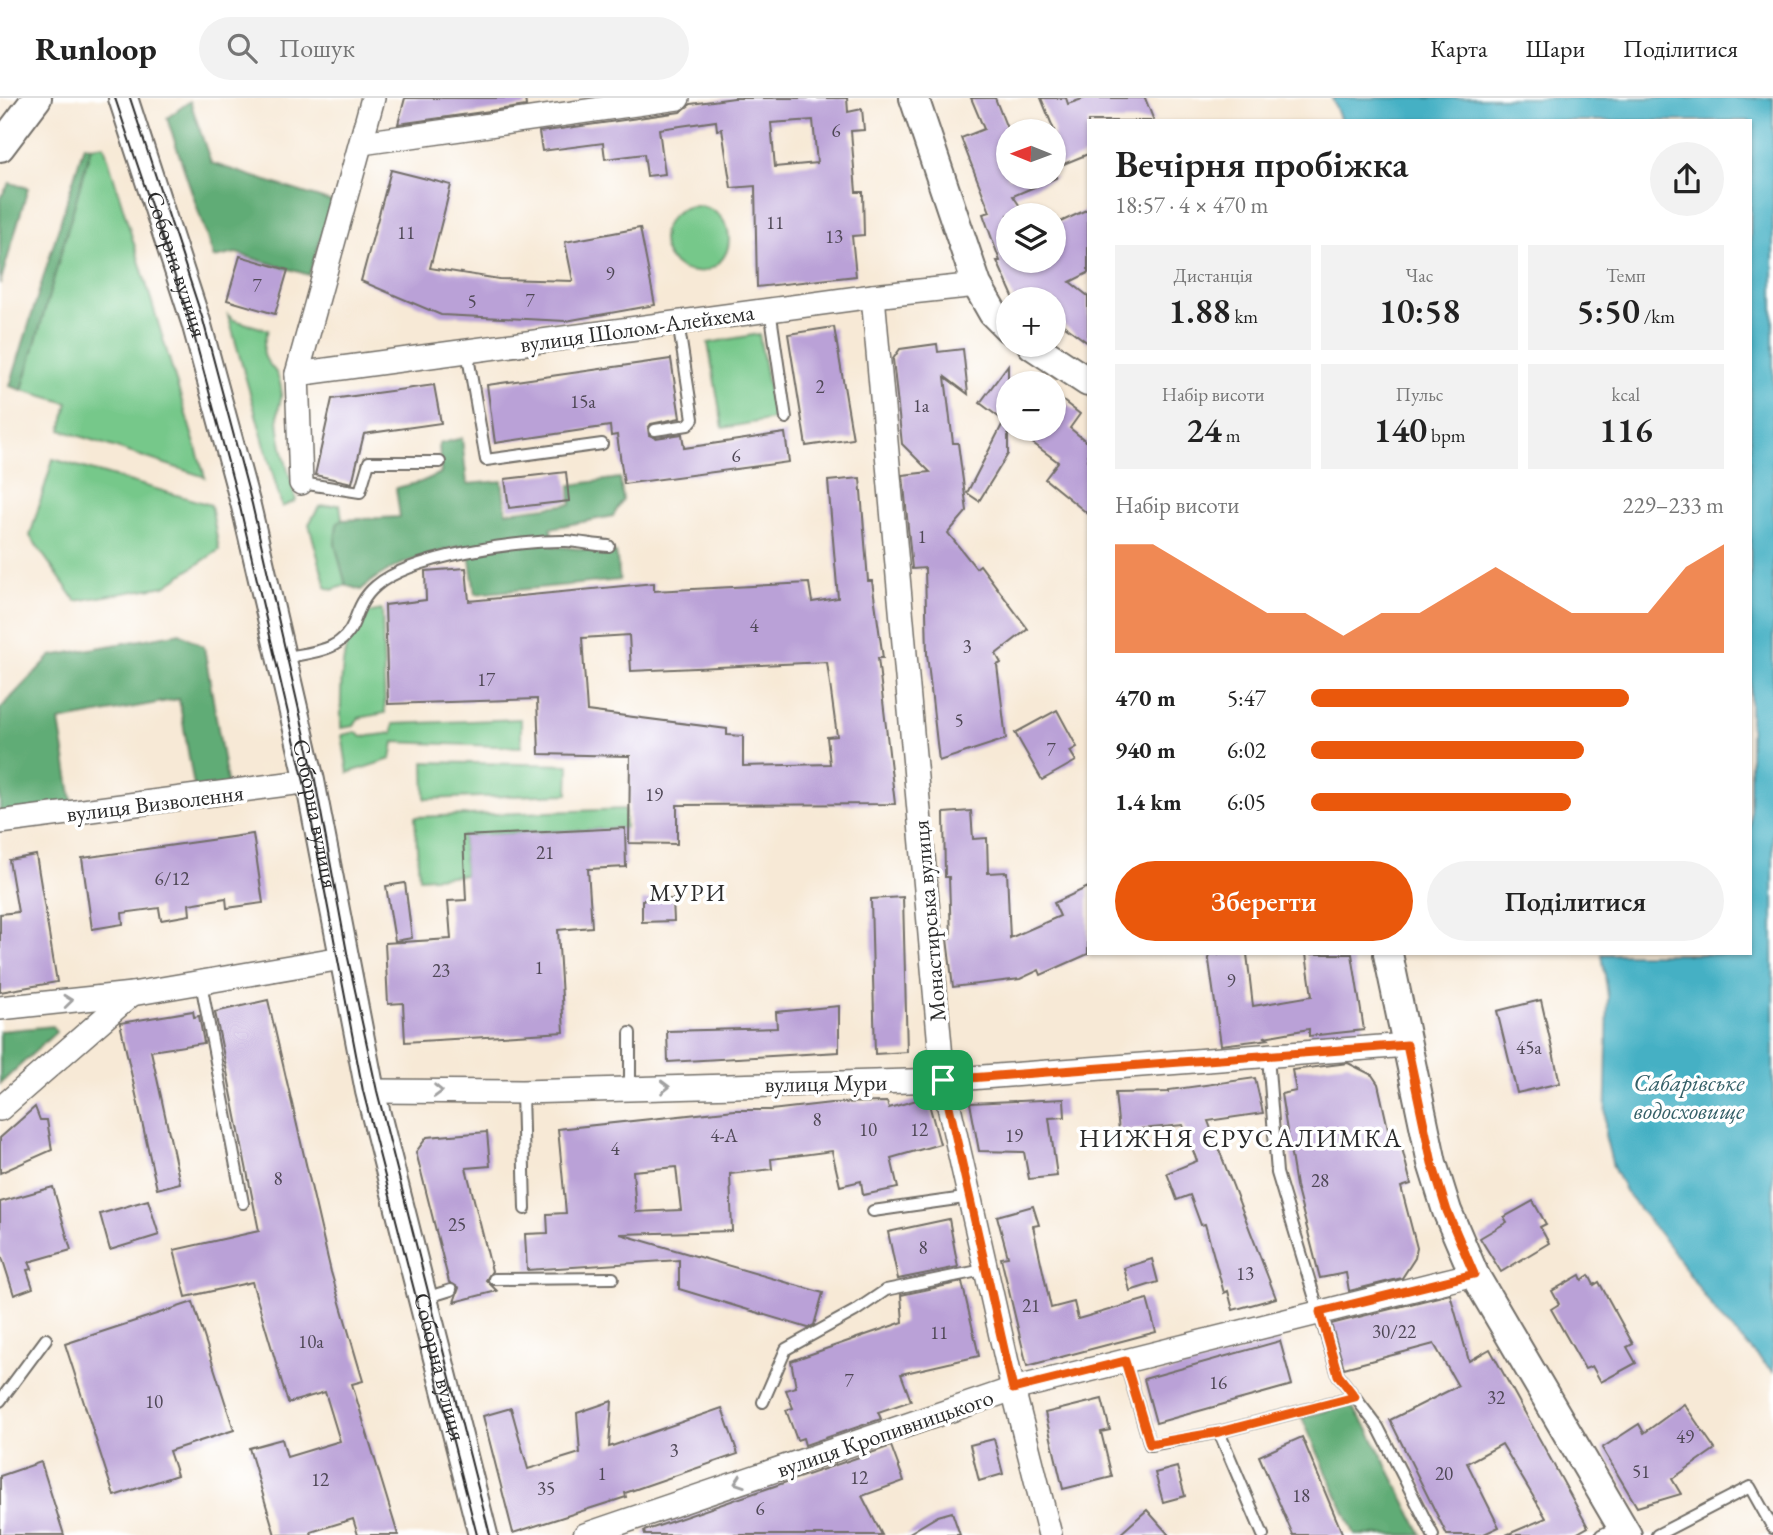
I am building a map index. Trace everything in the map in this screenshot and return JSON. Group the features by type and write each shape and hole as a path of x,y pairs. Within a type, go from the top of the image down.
{"street":[{"name":"Соборна вулиця","path":"122,98 196,321 246,506 310,781 369,1091 483,1535"},
{"path":"301,483 298,374 373,98"},
{"path":"362,144 678,98"},
{"path":"914,98 977,285 996,316"},
{"name":"вулиця Шолом-Алейхема","path":"298,374 770,309 977,285"},
{"name":"Монастирська вулиця","path":"873,296 943,1080 1049,1535"},
{"path":"1050,357 1087,382"},
{"name":"вулиця Визволення","path":"0,822 310,781"},
{"path":"1388,955 1432,1163 1447,1211 1474,1274 1617,1531"},
{"path":"0,1007 132,994 342,958"},
{"path":"0,1109 132,994"},
{"name":"вулиця Мури","path":"369,1091 522,1092 943,1080 1407,1045"},
{"name":"вулиця Кропивницького","path":"585,1535 1013,1389 1474,1274"}],"lane":[{"path":"770,309 786,418"},
{"path":"655,429 688,425 693,419 678,322"},
{"path":"467,351 486,460 602,444"},
{"path":"301,483 360,492 369,462 440,462"},
{"path":"282,657 319,651 338,643 352,627 363,600 376,585 409,568 482,548 565,541 609,546"},
{"path":"201,983 243,1203"},
{"path":"629,1033 630,1088"},
{"path":"1268,1056 1277,1173 1338,1375 1378,1427 1433,1535"},
{"path":"522,1092 524,1209"},
{"path":"873,1211 971,1197"},
{"path":"763,1402 786,1349 855,1311 886,1290 988,1269"},
{"path":"494,1279 613,1278"},
{"path":"423,1298 451,1290"},
{"path":"0,1401 46,1339"},
{"path":"1125,1361 1150,1444 1219,1432 1355,1397"},
{"path":"1219,1432 1262,1535"},
{"path":"1657,1535 1750,1487 1773,1528"}],"green space":[{"path":"190,101 211,163 332,202 309,275 236,253 214,258 167,118"},
{"path":"84,145 91,147 22,390 10,386"},
{"path":"104,145 205,477 61,430 68,403 22,390 91,147"},
{"path":"10,183 28,188 0,284 0,198"},
{"path":"690,206 702,206 714,211 724,221 729,239 727,252 714,267 702,272 690,272 678,267 668,257 663,245 663,233 668,221 678,211"},
{"path":"228,315 234,320 268,330 264,342 265,358 279,378 279,426 296,501 282,507"},
{"path":"759,334 774,419 723,428 708,343"},
{"path":"462,438 467,484 502,481 506,512 571,504 570,485 620,478 623,500 613,516 551,528 553,546 616,553 620,580 475,594 470,560 460,546 395,567 361,590 346,585 335,544 337,524 342,520 400,517 396,488 421,482 441,473 439,444"},
{"path":"53,459 211,505 219,550 165,586 76,601 30,536"},
{"path":"340,504 342,520 337,525 335,544 346,585 332,590 326,587 309,524 319,507"},
{"path":"382,610 385,713 359,718 354,726 341,728 341,684 350,635 366,614"},
{"path":"180,633 204,647 229,793 196,798 179,699 59,721 74,813 0,823 0,709 51,656"},
{"path":"521,719 521,747 394,742 391,759 348,773 342,735 356,732 362,737 393,733 393,724"},
{"path":"424,762 569,765 568,794 425,799"},
{"path":"625,809 625,828 463,836 465,875 419,878 415,817"},
{"path":"53,1026 56,1032 0,1084 0,1031"},
{"path":"1350,1404 1369,1430 1422,1535 1355,1535 1302,1418"}],"water":[{"name":"Сабарівське водосховище","path":"1332,98 1773,98 1773,1372 1718,1315 1667,1243 1625,1191 1613,1167 1605,1135 1608,997 1602,955 1752,955 1752,119 1340,119"}],"building":[{"path":"405,98 525,98 526,106 398,124"},
{"path":"734,98 847,98 848,112 862,109 864,130 851,131 856,192 863,192 864,235 852,236 856,276 757,287 755,186 731,188 722,129 717,130 716,121 659,129 665,174 647,176 644,154 605,159 603,143 542,151 539,132 680,112 691,104","holes":["813,120 817,163 775,167 771,123"]},
{"path":"971,98 995,98 1003,119 996,119 996,189 1030,189 1013,196 1018,203 996,203 996,250 983,214 990,212 961,138 984,129"},
{"path":"1041,98 1066,98 1068,104 1085,98 1145,98 1153,119 1087,119 1087,154 1066,163 1066,119 1050,119"},
{"path":"391,170 451,185 430,268 499,279 573,281 565,242 640,228 655,305 566,321 441,315 361,281"},
{"path":"1087,209 1087,274 1070,282 1087,295 1087,342 1066,327 1066,287 1009,287 1002,273 1066,273 1066,219"},
{"path":"240,256 288,270 275,314 227,300"},
{"path":"834,327 853,439 806,446 788,334"},
{"path":"937,344 938,352 963,349 968,394 945,377 953,443 958,443 967,511 948,533 976,568 980,565 1028,629 996,654 1001,663 997,665 1006,739 939,761 927,654 925,568 912,569 903,475 930,472 902,444 893,359 900,349"},
{"path":"671,359 680,418 651,424 648,428 649,435 656,438 682,434 684,448 785,433 789,462 624,484 617,435 611,436 610,426 495,443 487,385"},
{"path":"996,381 996,415 980,403"},
{"path":"434,385 441,423 364,434 352,483 315,475 332,399"},
{"path":"1066,403 1080,414 1070,428 1087,442 1087,513 1045,479 1058,462 1030,441 1066,441"},
{"path":"996,437 996,441 1008,441 1008,454 979,501 967,493"},
{"path":"566,472 569,501 509,508 505,479"},
{"path":"860,478 868,581 872,581 883,658 878,658 895,804 677,805 677,844 629,843 630,756 539,754 537,699 388,704 385,605 426,600 425,571 466,568 469,601 654,583 654,591 809,583 812,602 838,598 828,481","holes":["629,635 631,671 827,662 837,736 827,737 830,764 743,766 743,736 727,735 727,729 587,711 582,638"]},
{"path":"1057,710 1077,747 1070,751 1076,761 1042,780 1015,733"},
{"path":"971,811 973,839 987,838 988,873 1007,872 1010,938 1060,916 1054,903 1087,887 1087,954 1041,975 1039,970 1020,979 953,987 947,939 951,938 949,877 945,877 944,813"},
{"path":"625,828 626,867 588,869 592,927 558,930 564,1032 405,1042 403,1003 388,1004 385,943 451,939 448,901 466,900 463,836"},
{"path":"253,834 263,903 227,908 226,898 189,904 190,915 161,920 159,908 122,913 123,924 92,929 82,858"},
{"path":"36,855 57,982 0,992 0,914 18,912 9,860"},
{"path":"405,883 412,938 395,941 386,886"},
{"path":"903,897 907,1052 875,1054 871,899"},
{"path":"673,899 674,921 642,922 642,900"},
{"path":"1208,955 1247,955 1253,1006 1312,996 1306,955 1352,955 1364,1030 1309,1036 1309,1029 1264,1037 1270,1039 1221,1045"},
{"path":"268,1000 331,1272 363,1381 352,1384 398,1535 358,1535 353,1519 311,1532 312,1535 275,1535 249,1448 282,1439 287,1457 340,1441 325,1392 288,1403 252,1282 186,1297 174,1250 259,1231 215,1012"},
{"path":"1541,1000 1560,1083 1517,1093 1497,1011"},
{"path":"839,1006 839,1052 668,1062 667,1031 777,1028 776,1012"},
{"path":"193,1011 194,1017 199,1016 204,1043 151,1051 180,1183 157,1189 120,1023"},
{"path":"1348,1063 1372,1075 1378,1084 1392,1146 1401,1144 1411,1184 1401,1187 1417,1248 1415,1258 1402,1278 1349,1291 1346,1273 1320,1278 1296,1186 1281,1094 1296,1091 1292,1070"},
{"path":"1255,1078 1263,1113 1208,1121 1276,1298 1233,1310 1228,1291 1224,1293 1205,1224 1201,1225 1190,1195 1177,1200 1167,1173 1197,1161 1183,1125 1119,1131 1115,1093 1169,1092"},
{"path":"927,1097 940,1144 891,1158 898,1188 863,1195 861,1181 840,1186 832,1151 771,1159 772,1169 730,1174 732,1231 620,1234 823,1293 814,1325 808,1328 679,1289 679,1260 527,1270 525,1234 548,1233 547,1214 566,1213 558,1129 735,1110 771,1110 831,1103 887,1102 889,1108","holes":["676,1167 681,1210 636,1212 633,1171"]},
{"path":"1064,1099 1065,1117 1049,1118 1057,1176 1029,1179 1024,1152 979,1151 970,1103"},
{"path":"35,1107 40,1120 47,1120 52,1150 0,1173 0,1138"},
{"path":"487,1132 490,1166 466,1168 492,1271 486,1280 497,1291 454,1302 459,1288 449,1282 416,1152 427,1137"},
{"path":"53,1187 71,1250 29,1262 32,1269 27,1270 33,1288 14,1295 0,1251 0,1202"},
{"path":"148,1200 159,1235 110,1250 100,1214"},
{"path":"1533,1201 1546,1224 1540,1227 1549,1243 1501,1272 1480,1238 1507,1222 1504,1217"},
{"path":"1033,1206 1039,1225 1033,1226 1051,1308 1074,1302 1078,1319 1147,1299 1156,1332 1027,1366 1001,1258 1008,1257 997,1216"},
{"path":"949,1219 958,1267 898,1279 888,1232"},
{"path":"1152,1259 1158,1282 1130,1291 1124,1268"},
{"path":"1580,1275 1582,1280 1589,1275 1594,1285 1599,1282 1633,1344 1627,1347 1636,1363 1601,1382 1592,1366 1585,1369 1551,1309 1559,1304 1552,1291"},
{"path":"962,1282 979,1356 901,1374 911,1401 878,1412 881,1419 805,1445 803,1438 797,1440 786,1410 793,1408 786,1390 796,1387 791,1361 903,1322 901,1295"},
{"path":"1450,1294 1469,1361 1490,1349 1588,1527 1574,1535 1506,1535 1546,1518 1502,1444 1467,1463 1499,1527 1482,1535 1447,1535 1390,1420 1458,1386 1434,1344 1344,1368 1331,1324"},
{"path":"193,1302 234,1430 169,1451 177,1475 114,1496 65,1344"},
{"path":"1280,1341 1292,1385 1156,1423 1144,1379"},
{"path":"1102,1399 1110,1430 1101,1432 1112,1477 1063,1489 1045,1413"},
{"path":"612,1401 609,1447 722,1408 738,1454 625,1493 626,1497 513,1533 483,1416 511,1408 528,1469 580,1453 577,1413"},
{"path":"1684,1404 1715,1449 1672,1479 1681,1494 1637,1507 1602,1448 1639,1424 1644,1433"},
{"path":"1302,1437 1343,1535 1293,1535 1259,1456"},
{"path":"994,1439 1003,1474 979,1481 970,1445"},
{"path":"891,1446 904,1481 862,1496 882,1535 645,1535 644,1531"},
{"path":"41,1462 64,1535 0,1535 0,1476"},
{"path":"1177,1467 1185,1496 1163,1502 1155,1473"},
{"path":"1147,1510 1169,1535 1119,1535"},
{"path":"952,1512 960,1535 906,1535 938,1516"}],"tram line":[{"path":"115,98 191,324 240,507 304,782 363,1091 477,1535"},
{"path":"130,98 203,320 252,504 315,780 348,958 377,1091 490,1535"}],"district":[{"name":"МУРИ","path":"688,892"},
{"name":"НИЖНЯ ЄРУСАЛИМКА","path":"1241,1138"}],"route":[{"path":"1407,1045 1432,1163 1447,1211 1474,1274 1320,1312 1338,1375 1355,1397 1219,1432 1150,1444 1125,1361 1013,1389 988,1269 943,1080 1407,1045"}]}
